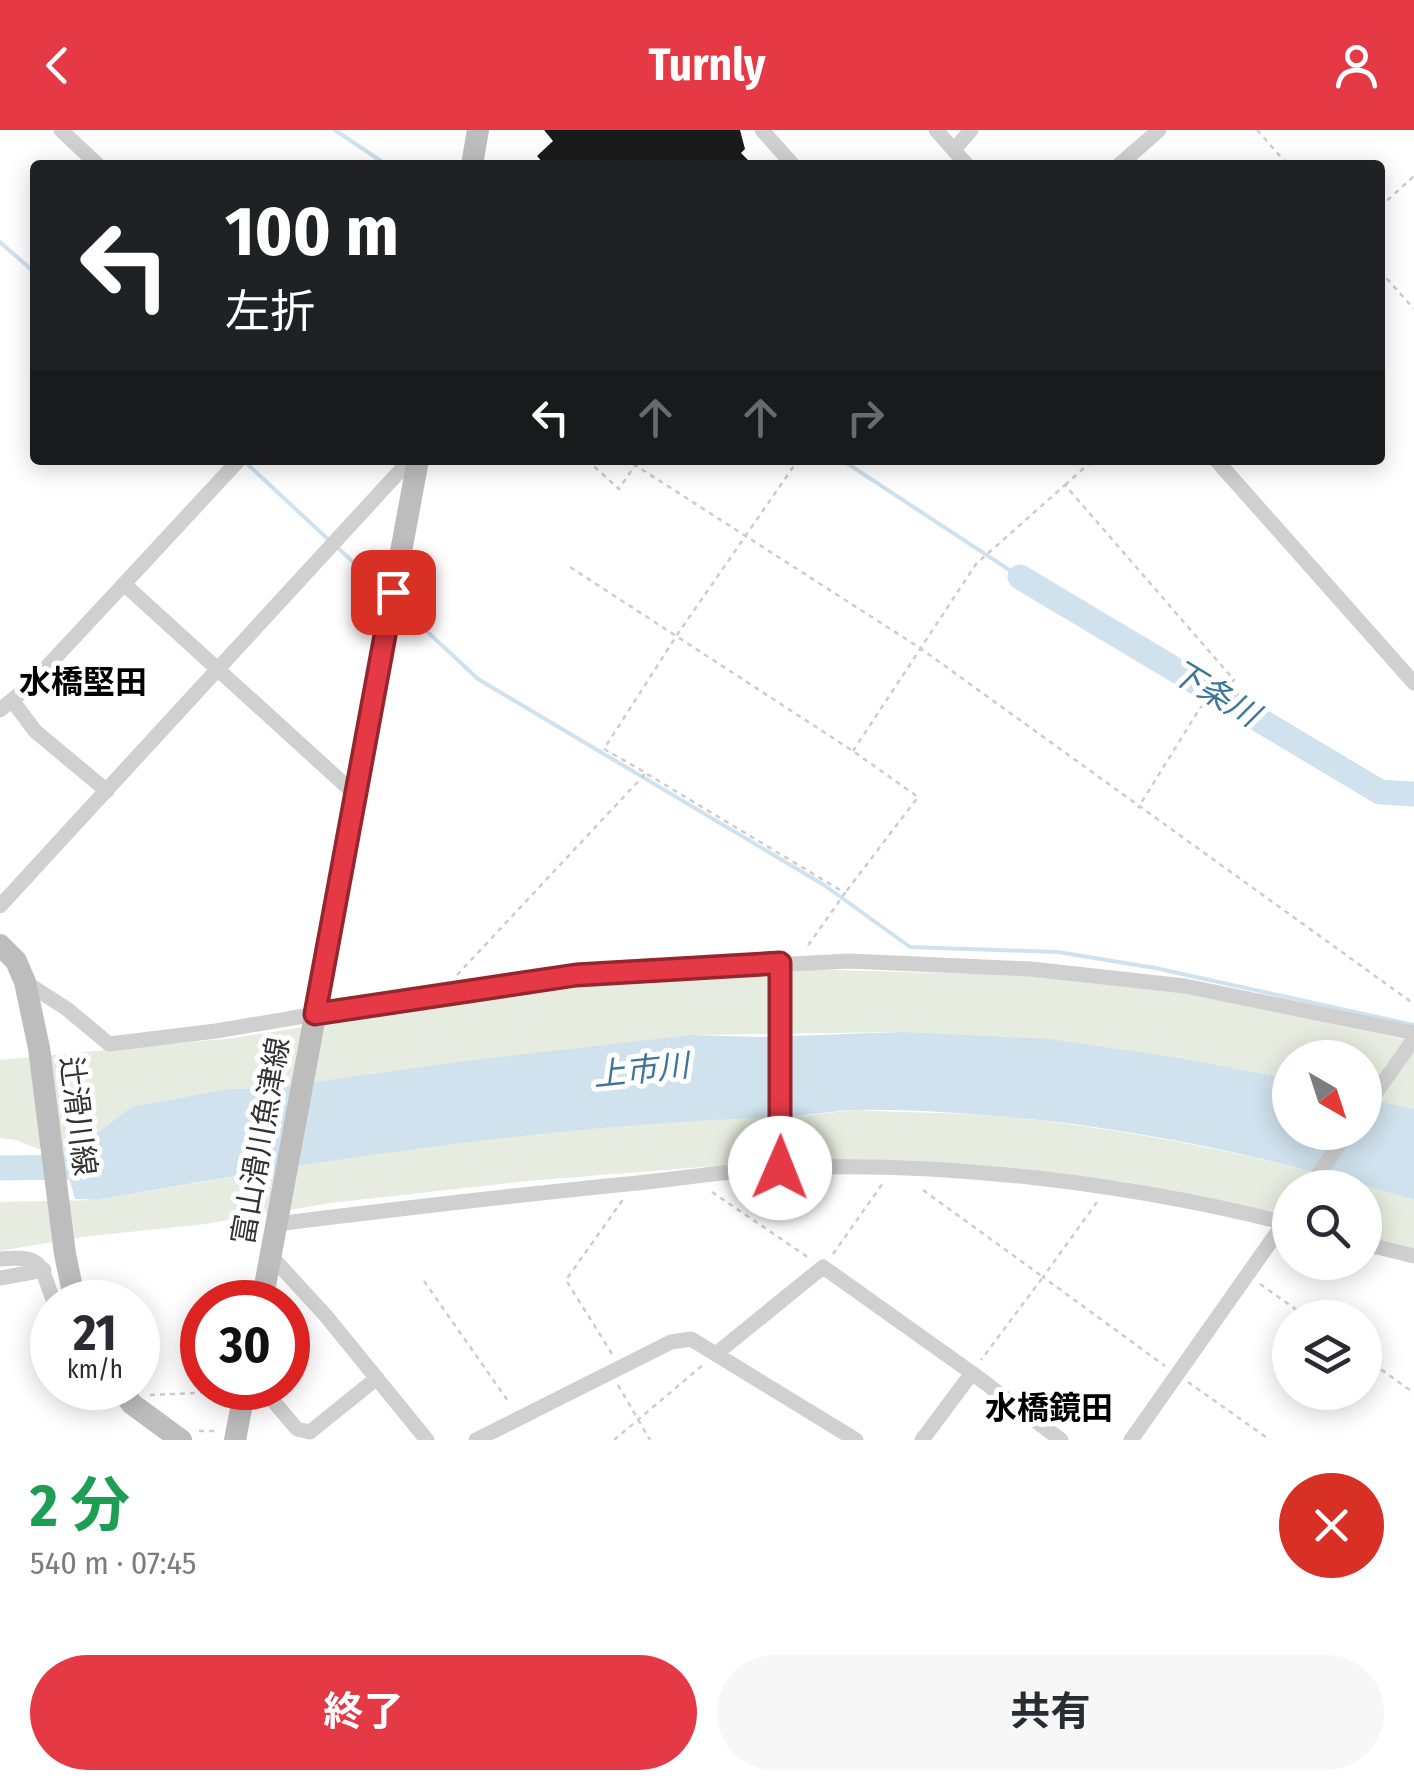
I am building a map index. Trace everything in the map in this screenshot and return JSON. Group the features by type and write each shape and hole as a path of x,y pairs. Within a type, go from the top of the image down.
{"main road":[{"path":"473,160 478,130"},
{"name":"富山滑川魚津線","path":"266,1280 417,465"},
{"name":"辻滑川線","path":"0,946 16,961 26,982 39,1048 70,1280"},
{"path":"140,1410 181,1440"},
{"path":"235,1440 241,1410"}],"street":[{"path":"60,130 93,160"},
{"path":"762,130 789,160"},
{"path":"936,130 963,160"},
{"path":"954,150 972,130"},
{"path":"1125,160 1160,130"},
{"path":"106,791 6,705 234,465"},
{"path":"0,906 405,465"},
{"path":"1220,465 1414,684"},
{"path":"124,584 356,795"},
{"path":"26,982 66,1008 109,1044 314,1023 440,993 576,975 849,961 1031,969 1185,986 1414,1036 1382,1083"},
{"path":"780,1168 788,963"},
{"path":"278,1216 780,1168 893,1170 1056,1181 1161,1194 1272,1216"},
{"path":"1131,1440 1272,1240"},
{"path":"1382,1248 1414,1256"},
{"path":"271,1256 427,1440"},
{"path":"0,1259 30,1258 44,1270 47,1280"},
{"path":"717,1353 823,1268 1061,1440"},
{"path":"0,1278 44,1270"},
{"path":"476,1440 496,1436 519,1418 672,1342 691,1340 856,1440"},
{"path":"922,1440 972,1374"},
{"path":"281,1410 298,1429 310,1432 376,1378"}],"path":[{"path":"1258,130 1284,160"},
{"path":"1385,202 1414,176"},
{"path":"1385,277 1414,309"},
{"path":"593,465 619,489 635,465 920,648 1414,1004"},
{"path":"794,465 604,749 845,893"},
{"path":"853,751 976,564 1087,465"},
{"path":"1065,484 1234,680 1200,708 1138,808"},
{"path":"570,567 918,797 788,963"},
{"path":"440,993 646,773"},
{"path":"712,1192 823,1268 893,1170"},
{"path":"624,1184 626,1195 566,1280 650,1440"},
{"path":"923,1190 1270,1440"},
{"path":"972,1374 1098,1202"},
{"path":"1247,1274 1283,1300"},
{"path":"424,1281 519,1418"},
{"path":"614,1440 717,1353"},
{"path":"1382,1370 1414,1393"}],"shaded area":[{"path":"801,969 1045,976 1167,988 1414,1042 1414,1109 1382,1102 1382,1040 1272,1040 1272,1076 1189,1060 901,1032 697,1035 279,1087 227,1089 131,1107 64,1159 16,1140 0,1138 0,1060 235,1038 570,984"},
{"path":"856,1110 990,1115 1163,1139 1305,1170 1272,1170 1272,1211 1126,1182 974,1168 790,1160 528,1181 331,1203 0,1251 0,1202 97,1200 390,1150 514,1135 660,1121"},
{"path":"1382,1191 1414,1200 1414,1249 1382,1241"}],"water":[{"path":"901,1032 1049,1039 1272,1076 1272,1150 1382,1150 1382,1102 1414,1109 1414,1200 1382,1191 1382,1170 1306,1170 1110,1129 893,1110 523,1136 352,1158 97,1200 75,1199 64,1159 131,1107 227,1089 279,1087 692,1035"}],"building":[{"path":"544,130 740,130 745,149 741,153 748,160 541,160 537,156 553,141"}],"waterway":[{"path":"335,130 380,160"},
{"path":"0,242 30,269"},
{"path":"248,465 331,542"},
{"path":"850,465 1020,577"},
{"path":"338,548 386,593"},
{"name":"下条川","path":"1020,577 1380,792 1414,794"},
{"path":"400,606 478,679 824,885 910,947 1058,952 1155,968 1414,1025"},
{"name":"上市川","path":"0,1168 75,1167"}],"district":[{"name":"水橋堅田","path":"83,682"},
{"name":"水橋鏡田","path":"1049,1408"}],"route":[{"path":"393,592 315,1014 576,975 780,963 780,1168"}]}
